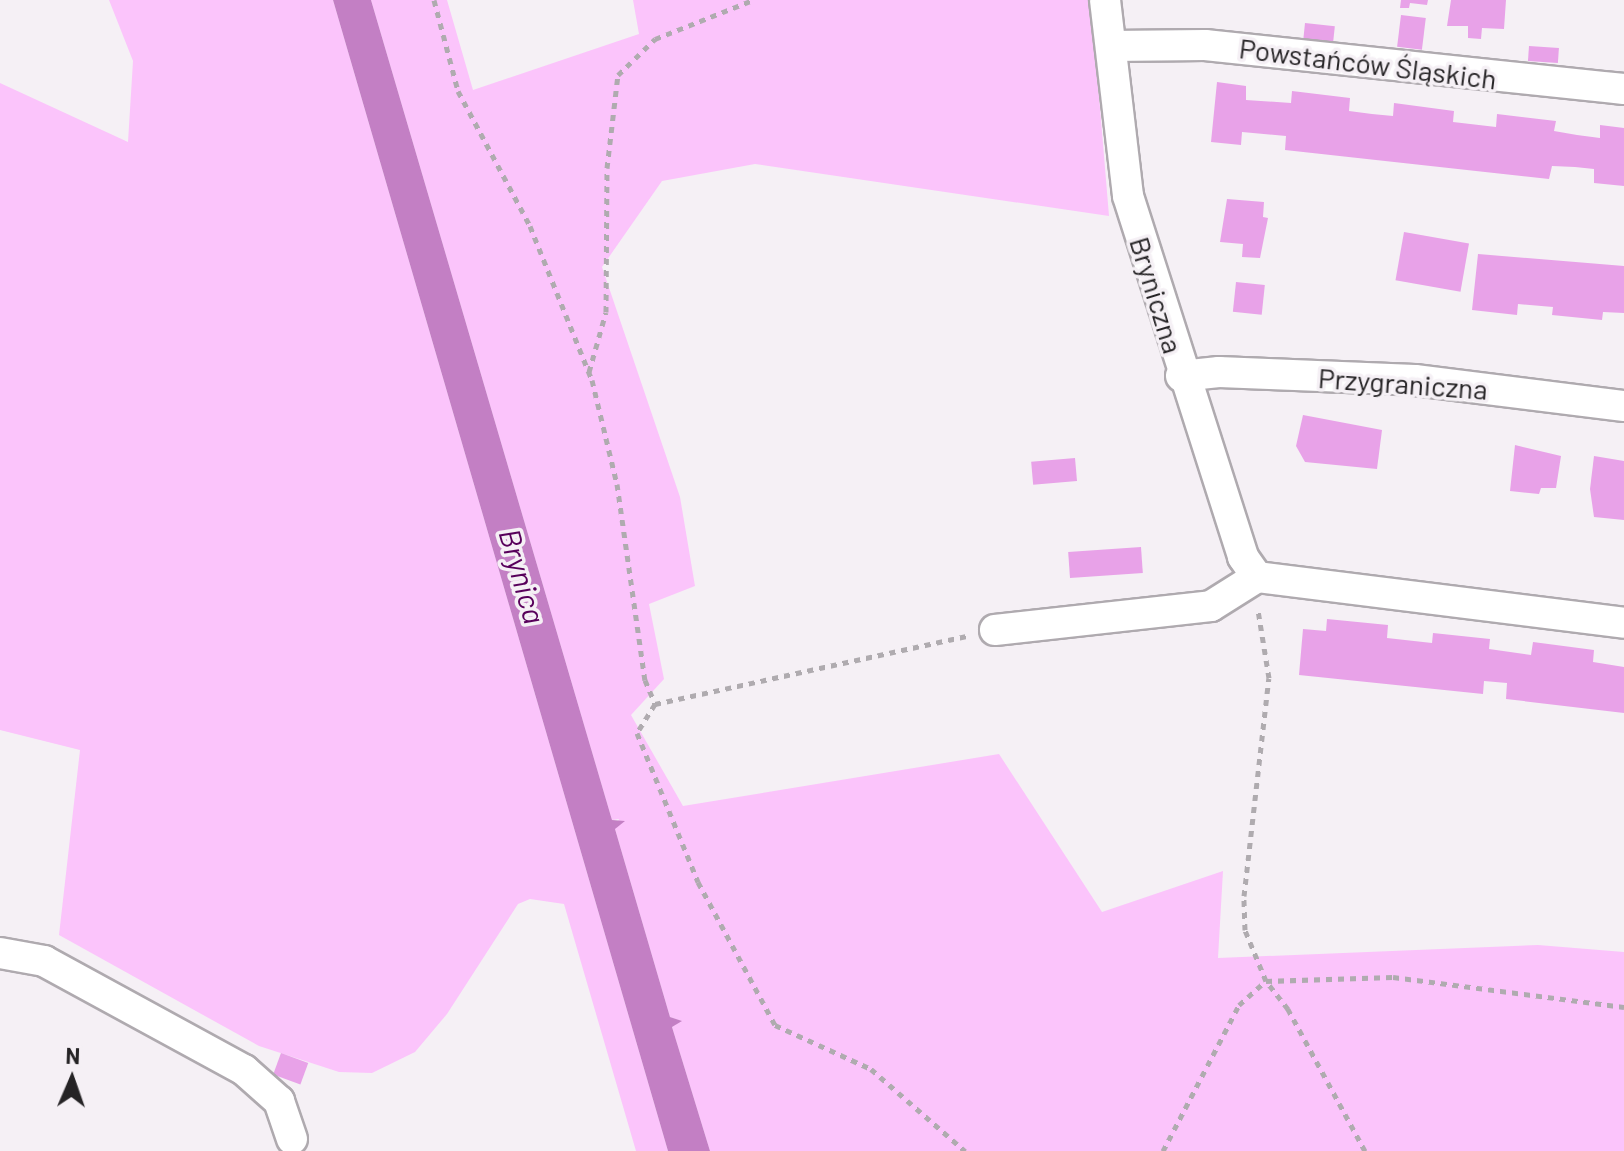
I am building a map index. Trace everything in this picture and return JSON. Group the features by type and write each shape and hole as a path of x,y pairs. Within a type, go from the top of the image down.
{"street":[{"name":"Bryniczna","path":"1105,0 1128,196 1181,376 1243,557 1257,577"},
{"name":"Powstańców Śląskich","path":"1111,46 1205,45 1624,89"},
{"name":"Przygraniczna","path":"1181,376 1219,372 1415,380 1624,406"},
{"path":"995,630 1211,606 1257,577 1624,623"},
{"path":"0,953 44,961 244,1070 279,1101 292,1139"}],"path":[{"path":"434,0 458,91 530,226 589,373 617,484 645,680 655,704"},
{"path":"589,373 606,312 607,168 618,75 655,39 753,0"},
{"path":"1257,577 1269,678 1244,918 1254,961 1288,1009 1365,1151"},
{"path":"965,1151 871,1069 775,1025 698,882 637,733 655,704 995,630"},
{"path":"1163,1151 1239,1005 1266,981 1393,977 1624,1007"}],"shaded area":[{"path":"109,0 333,0 668,1151 636,1151 564,904 530,899 518,904 447,1014 415,1052 372,1073 339,1072 259,1046 59,935 80,750 0,730 0,83 128,142 133,61"},
{"path":"371,0 447,0 473,90 639,34 633,0 1091,0 1109,216 755,164 662,181 602,267 680,497 695,586 649,604 664,679 631,715 683,806 999,754 1102,912 1223,871 1218,958 1538,945 1624,952 1624,1151 710,1151 672,1027 681,1021 670,1017 615,829 619,819 612,820"}],"water":[{"name":"Brynica","path":"333,0 371,0 612,820 625,821 615,829 670,1017 682,1021 672,1027 710,1151 668,1151"}],"building":[{"path":"1401,0 1428,0 1427,5 1410,3 1409,8 1400,8"},
{"path":"1451,0 1506,0 1504,29 1482,28 1481,39 1468,38 1468,26 1447,26"},
{"path":"1401,15 1426,18 1422,50 1397,47"},
{"path":"1305,23 1335,26 1333,43 1303,40"},
{"path":"1529,46 1559,48 1558,63 1528,61"},
{"path":"1217,82 1246,86 1246,100 1291,103 1292,91 1350,98 1349,111 1372,114 1393,116 1394,103 1454,111 1453,122 1496,127 1497,114 1556,121 1554,131 1600,138 1600,125 1624,128 1624,186 1594,183 1594,169 1552,166 1549,179 1285,150 1286,136 1242,132 1241,145 1211,142"},
{"path":"1227,199 1264,202 1263,217 1268,218 1260,258 1242,257 1243,244 1220,242"},
{"path":"1404,232 1469,243 1460,292 1395,280"},
{"path":"1478,254 1624,266 1624,313 1603,312 1602,320 1552,315 1553,307 1518,304 1517,315 1472,310"},
{"path":"1236,282 1265,285 1262,315 1233,312"},
{"path":"1303,415 1382,430 1377,469 1305,462 1296,446"},
{"path":"1515,445 1561,456 1556,488 1541,488 1539,494 1510,491"},
{"path":"1594,456 1624,461 1624,520 1594,517 1590,489"},
{"path":"1075,458 1077,481 1033,485 1031,462"},
{"path":"1141,547 1143,573 1070,578 1068,552"},
{"path":"1327,619 1388,625 1387,638 1432,643 1433,633 1490,639 1489,649 1531,655 1533,642 1594,650 1593,662 1624,667 1624,713 1506,699 1507,683 1484,681 1483,694 1299,675 1303,629 1326,631"},
{"path":"281,1053 308,1063 300,1085 273,1075"}]}
